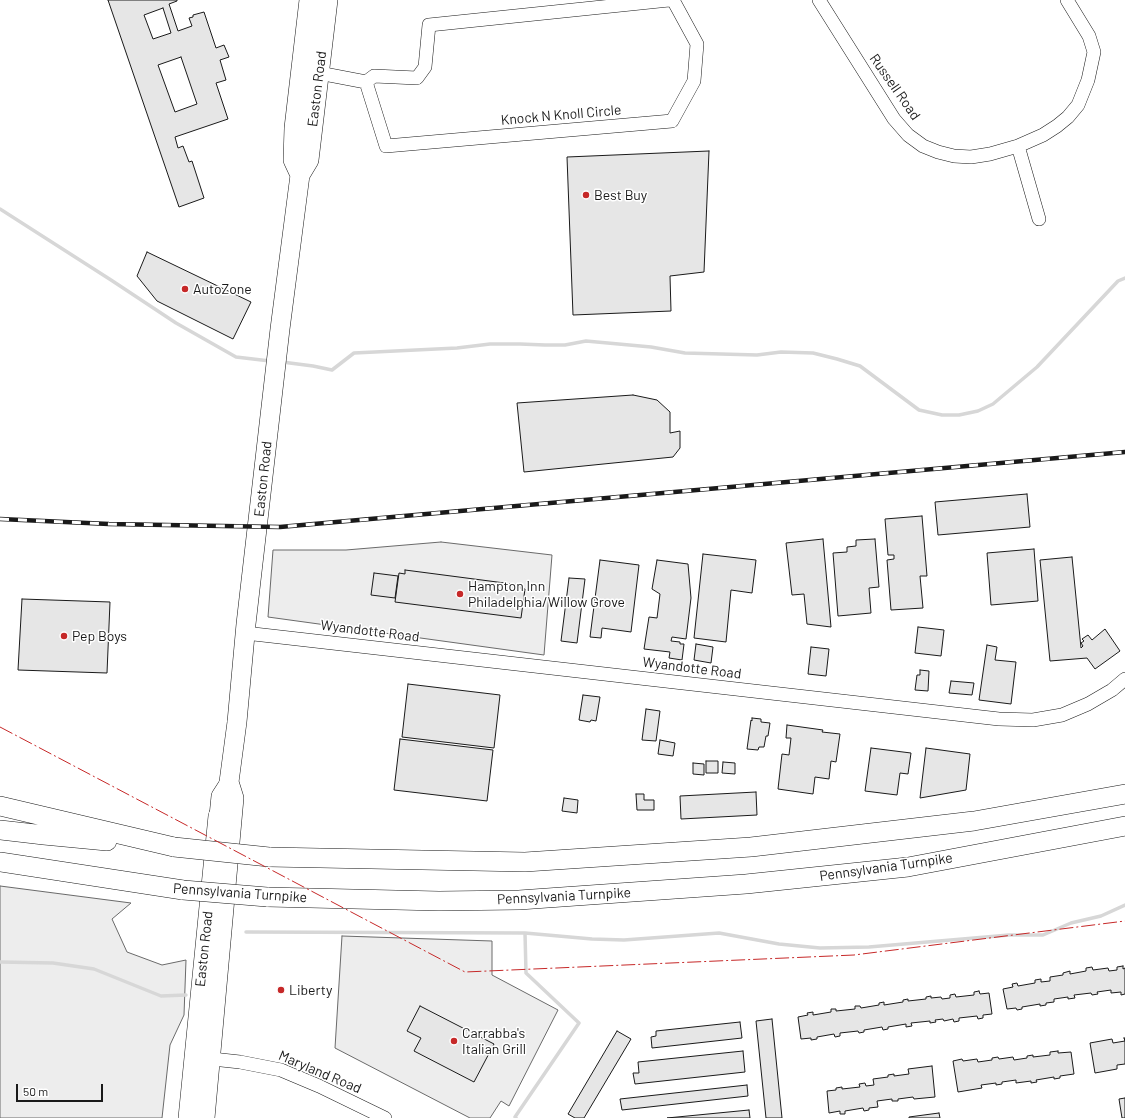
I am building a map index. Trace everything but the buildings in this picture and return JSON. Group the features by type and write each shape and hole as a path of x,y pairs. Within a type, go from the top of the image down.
{"highway":[{"name":"Easton Road","path":"300,175 292,160 294,128 309,0"},
{"name":"Easton Road","path":"188,1118 202,1058 234,798 229,782 237,722 245,633 275,371 300,175 309,160 328,0"},
{"path":"0,830 269,857 525,862 751,847 974,821 1125,794"},
{"path":"0,806 174,847"},
{"name":"Easton Road","path":"205,1118 202,1058 218,816"},
{"name":"Pennsylvania Turnpike","path":"0,862 183,890 267,897 439,901 519,900 746,884 908,867 1125,826"}],"main road":[{"name":"Easton Road","path":"218,816 220,796 229,782"}],"street":[{"path":"319,73 366,82 374,76 417,78 425,67 429,25 669,0"},
{"name":"Knock N Knoll Circle","path":"366,82 386,146 672,121 694,81 697,44 673,0"},
{"name":"Russell Road","path":"818,0 894,119 908,135 922,146 938,152 954,156 971,157 990,154 1018,146 1043,135 1068,117 1078,105 1088,80 1094,52 1089,36 1066,0"},
{"path":"1018,146 1039,219"},
{"name":"Wyandotte Road","path":"245,633 999,720 1033,720 1062,715 1088,704 1112,690 1125,679"},
{"name":"Maryland Road","path":"202,1058 240,1062 281,1070 385,1118"}],"shaded area":[{"path":"441,542 552,555 544,655 268,617 273,550 346,550"},
{"path":"0,886 131,903 112,919 127,952 162,965 186,960 184,1015 170,1045 162,1118 0,1118"},
{"path":"342,936 492,941 492,975 558,1010 509,1106 501,1101 490,1118 470,1118 335,1048"}],"waterway":[{"path":"0,209 176,323 236,357 270,361"},
{"path":"282,362 332,370 354,353 457,348 490,344 565,345 586,341 651,347 685,353 757,355 781,352 813,353 860,366 919,410 942,415 959,415 978,411 993,404 1037,367 1118,281 1125,278"},
{"path":"246,932 525,933 592,939 624,940 719,933 779,944 820,948 869,947 1009,935 1043,935 1071,923 1101,916 1125,905"},
{"path":"516,1118 515,1117 579,1023 526,973 525,933"},
{"path":"0,962 53,963 94,969 161,996 186,995"}],"railway":[{"path":"0,519 109,524 280,527 1125,452"}],"power":[{"path":"0,727 465,972 854,955 1125,921"}],"place":[{"name":"Best Buy","path":"586,195"},
{"name":"AutoZone","path":"185,289"},
{"name":"Hampton Inn Philadelphia/Willow Grove","path":"460,594"},
{"name":"Pep Boys","path":"64,636"},
{"name":"Liberty","path":"281,990"},
{"name":"Carrabba's Italian Grill","path":"454,1041"}]}
